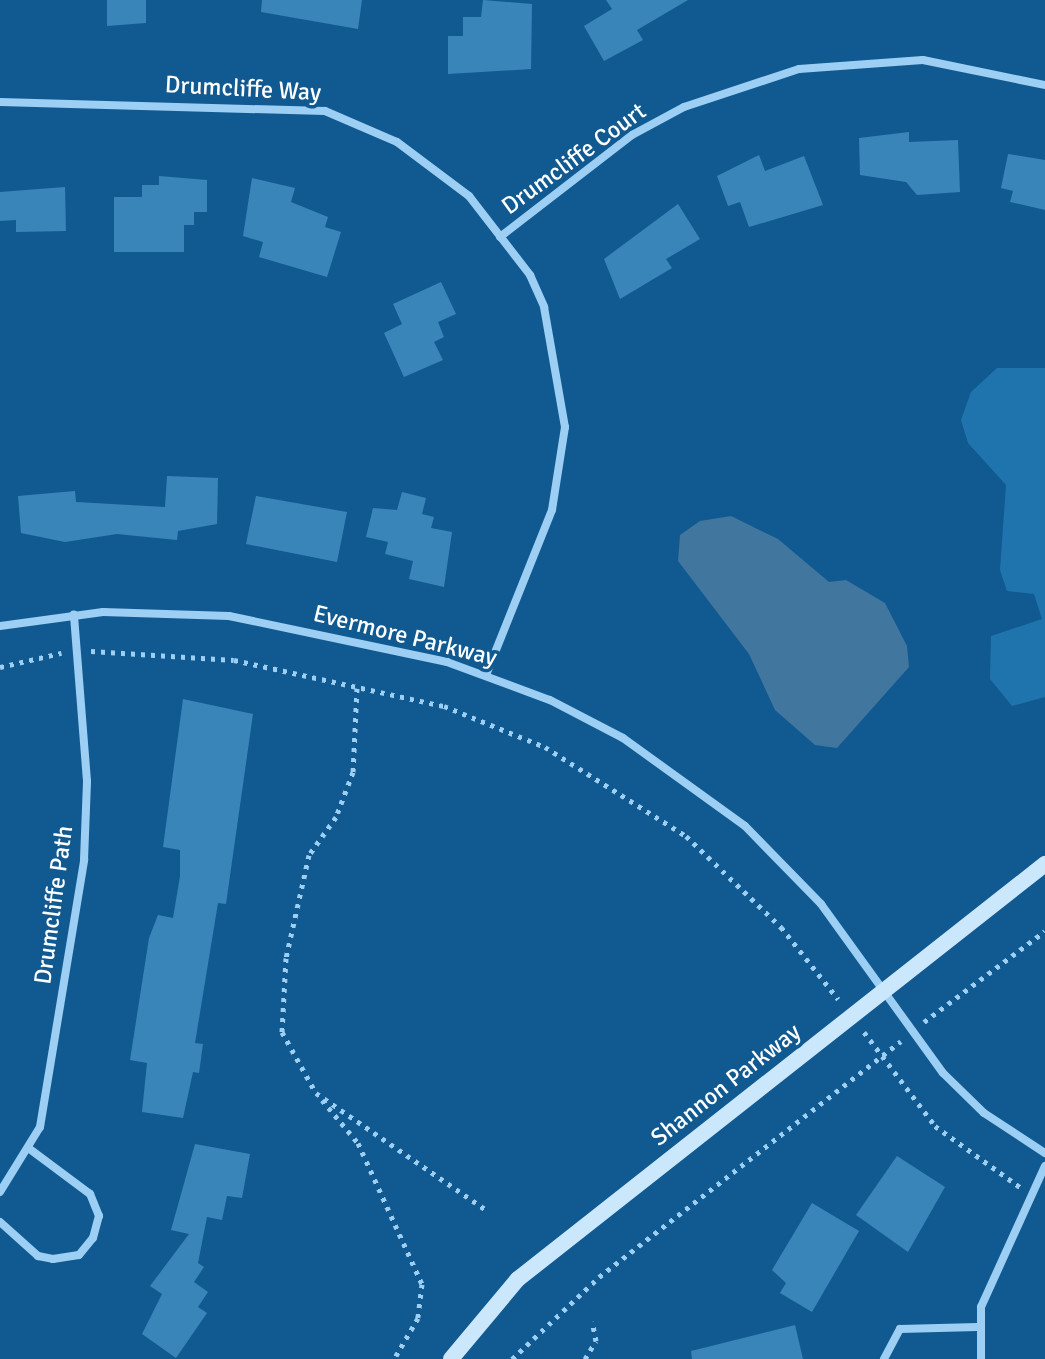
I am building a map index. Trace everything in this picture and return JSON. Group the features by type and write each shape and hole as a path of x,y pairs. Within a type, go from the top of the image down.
{"street":[{"name":"Drumcliffe Court","path":"500,237 632,135 684,107 799,69 923,60 1045,85"},
{"name":"Drumcliffe Way","path":"0,102 325,111 440,171 500,237 544,307 565,427 552,510 486,675"},
{"name":"Evermore Parkway","path":"0,626 74,615 229,616 486,675 623,738 724,809 821,904 913,1032 984,1113 1045,1153"},
{"name":"Drumcliffe Path","path":"0,1192 31,1150 84,860 74,615"},
{"name":"Shannon Parkway","path":"451,1359 518,1279 1045,864"},
{"path":"0,1222 38,1256 53,1259 79,1255 93,1238 99,1216 90,1194 31,1150"},
{"path":"981,1359 977,1327 1045,1166"},
{"path":"884,1359 900,1329 977,1327"}],"path":[{"path":"0,667 77,651 234,660 444,706 545,747 686,836 781,927 935,1126 1032,1195"},
{"path":"357,688 353,772 336,817 309,855 280,1005 282,1032 316,1093 358,1143 422,1284 418,1318 394,1359"},
{"path":"512,1359 599,1277 1045,931"},
{"path":"316,1093 488,1211"},
{"path":"585,1359 596,1341 592,1321"}],"shaded area":[{"path":"997,368 1045,368 1045,697 1012,706 990,679 991,636 1042,619 1034,594 1007,591 1000,570 1006,485 968,443 961,420 971,392"},
{"path":"731,516 778,539 829,582 846,580 885,603 907,646 909,667 837,748 815,745 775,710 749,654 678,561 680,535 700,521"}],"building":[{"path":"107,0 146,0 146,23 107,26"},
{"path":"262,0 362,0 358,29 261,12"},
{"path":"483,0 532,4 531,69 448,74 448,36 463,36 463,17 481,17"},
{"path":"606,0 688,0 637,30 643,40 604,61 584,26 612,9"},
{"path":"909,132 909,142 958,140 960,192 917,195 906,182 860,175 859,138"},
{"path":"1008,154 1045,160 1045,210 1010,202 1013,191 1001,188"},
{"path":"759,155 765,171 804,156 823,205 749,227 740,202 728,206 717,176"},
{"path":"159,176 207,180 207,212 194,212 194,225 184,225 184,252 114,252 114,197 142,197 142,185 159,185"},
{"path":"252,178 295,188 291,202 328,217 325,227 341,232 327,277 259,257 263,242 243,236"},
{"path":"65,187 66,231 16,232 16,220 0,221 0,192"},
{"path":"678,204 700,239 666,259 672,268 620,299 604,259"},
{"path":"441,282 456,314 438,322 444,337 434,342 443,360 404,377 384,333 402,324 393,304"},
{"path":"167,476 218,478 217,524 178,531 177,540 117,534 65,542 21,533 18,496 75,491 76,502 165,507"},
{"path":"402,492 426,498 422,514 434,517 431,528 452,532 444,587 409,579 413,561 385,554 388,542 366,537 373,508 397,510"},
{"path":"256,496 347,512 337,562 246,544"},
{"path":"183,699 253,714 226,904 218,903 195,1043 203,1044 199,1073 193,1072 183,1118 142,1112 147,1063 130,1060 149,938 158,915 173,918 180,876 180,850 163,847"},
{"path":"195,1144 250,1154 242,1198 227,1196 222,1220 207,1217 198,1263 204,1267 194,1282 208,1292 198,1307 207,1313 176,1358 142,1334 162,1294 150,1286 189,1234 171,1230"},
{"path":"897,1156 945,1187 908,1252 856,1215"},
{"path":"812,1203 859,1231 812,1312 780,1293 786,1283 772,1270"},
{"path":"795,1325 803,1359 692,1359 691,1351"}]}
